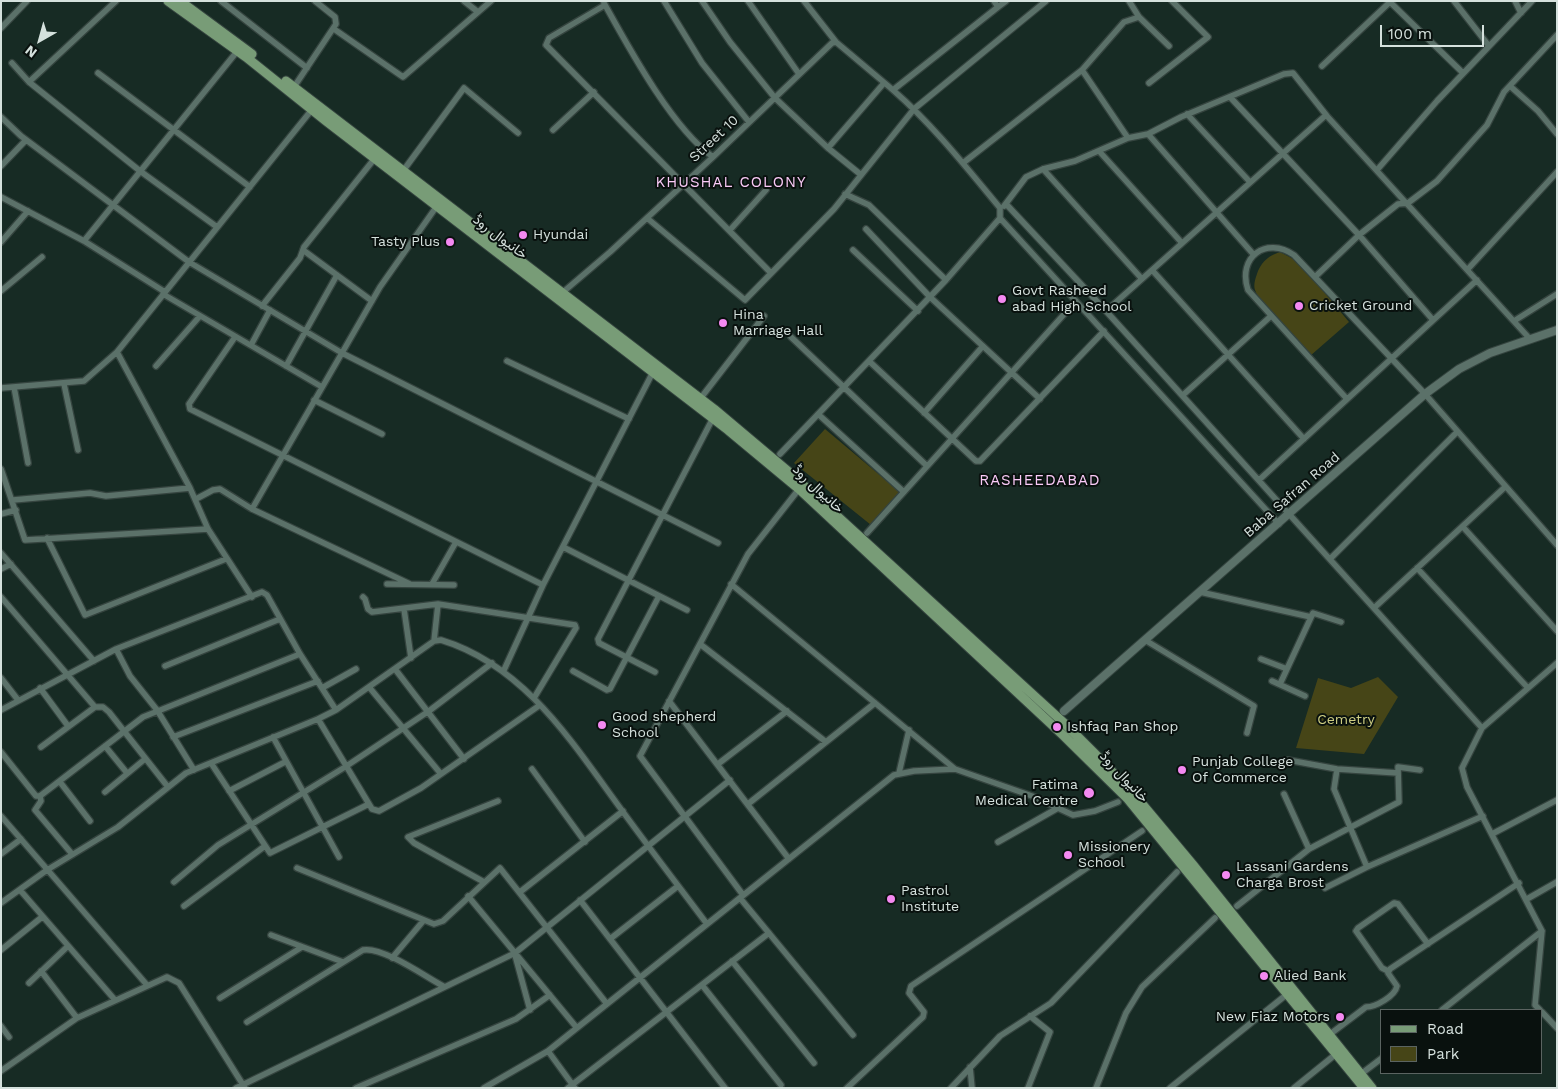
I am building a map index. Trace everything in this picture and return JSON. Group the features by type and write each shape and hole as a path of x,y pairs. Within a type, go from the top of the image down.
{"main road":[{"name":"خانیوال روڈ","path":"168,1 240,48 294,87 314,107 403,171 439,203 713,418 799,489 1127,798 1286,995 1364,1088"},
{"name":"خانیوال روڈ","path":"180,1 375,158 562,293 700,399 785,469 1064,723 1143,805 1372,1088"},
{"name":"Baba Safran Road","path":"1064,711 1425,394 1459,369 1490,354 1557,330"}],"street":[{"path":"1,28 27,1"},
{"path":"29,82 116,1"},
{"path":"221,1 307,68"},
{"path":"294,87 334,30 335,17 315,1"},
{"path":"464,1 478,12"},
{"path":"334,30 404,76 492,1"},
{"path":"664,1 702,63 749,122"},
{"path":"702,1 730,42 775,98 828,148 860,174"},
{"path":"748,1 799,74"},
{"path":"780,454 918,311 1000,218 1000,208 963,163 914,109 836,42 804,1"},
{"path":"994,1 998,7"},
{"path":"893,90 1006,1"},
{"path":"647,218 745,300 834,209 860,174 914,109 1046,1"},
{"path":"1130,1 1139,17 1169,46"},
{"path":"1150,83 1208,37 1172,1"},
{"path":"1454,1 1489,46"},
{"path":"1515,1 1521,13"},
{"path":"1377,170 1463,73 1532,1"},
{"path":"1322,66 1390,2 1463,73"},
{"path":"712,158 696,146 685,132 659,94 604,3 550,38 546,45 771,273"},
{"path":"963,163 1082,70 1124,22 1139,17"},
{"path":"1316,276 1359,235 1398,204 1408,203 1437,180 1487,125 1497,102 1557,34"},
{"name":"Street 10","path":"562,293 647,218 832,43 836,42"},
{"path":"84,242 240,48"},
{"path":"12,63 29,82 140,171 218,227"},
{"path":"1082,70 1128,138"},
{"path":"98,73 250,187"},
{"path":"1000,208 1007,205 1026,177 1043,169 1075,162 1128,138 1148,134 1187,114 1230,98 1284,74 1293,73 1327,116 1530,339"},
{"path":"828,148 884,83"},
{"path":"1510,86 1538,111 1557,134"},
{"path":"403,171 464,88 518,133"},
{"path":"553,130 594,92"},
{"path":"1230,98 1283,152 1359,235 1433,320"},
{"path":"1,388 64,384 88,379 117,352 314,107"},
{"path":"1187,114 1250,182"},
{"path":"1106,311 1324,115 1327,116"},
{"path":"1,117 26,140 189,262 262,306 342,353 718,543"},
{"path":"1148,134 1254,255"},
{"path":"1,166 26,140"},
{"path":"1099,151 1182,244"},
{"path":"262,306 375,158"},
{"path":"1043,169 1142,279"},
{"path":"1468,269 1557,172"},
{"path":"730,230 766,190"},
{"path":"845,194 869,205 946,280"},
{"path":"2,197 84,242 200,316 322,387"},
{"path":"252,508 372,301 409,243 439,203"},
{"path":"1007,205 1183,395 1482,728"},
{"path":"1,242 28,211"},
{"path":"1000,218 1278,524"},
{"path":"866,229 930,297 1040,399"},
{"path":"1347,399 1253,298 1245,282 1245,270 1254,255 1268,248 1286,249 1316,276 1425,394 1557,545"},
{"path":"303,250 372,301"},
{"path":"853,250 918,311"},
{"path":"1,292 42,257"},
{"path":"1152,270 1304,439"},
{"path":"286,366 338,275"},
{"path":"1259,480 1478,280"},
{"path":"1514,321 1557,294"},
{"path":"868,533 1076,300"},
{"path":"251,345 270,310"},
{"path":"156,366 200,316"},
{"path":"700,399 764,316"},
{"path":"1183,395 1271,316"},
{"path":"869,361 976,460 980,461 1104,331"},
{"path":"235,336 188,407 543,585"},
{"path":"791,337 927,466"},
{"path":"924,413 983,346"},
{"path":"117,352 196,499 208,529 252,597"},
{"path":"507,361 629,419"},
{"path":"504,670 543,585 653,372"},
{"path":"64,384 78,450"},
{"path":"14,387 28,463"},
{"path":"314,400 382,434"},
{"path":"818,414 904,492"},
{"path":"655,672 598,641 713,418"},
{"path":"1330,559 1457,432"},
{"path":"1,469 26,540 208,529"},
{"path":"1374,608 1505,487"},
{"path":"12,500 90,492 106,496 190,488"},
{"path":"799,489 748,554 640,756 769,933 853,1035"},
{"path":"196,499 213,490 220,490 252,508 410,584"},
{"path":"1,514 16,510"},
{"path":"1462,526 1557,631"},
{"path":"48,538 84,615 226,559"},
{"path":"432,584 456,542"},
{"path":"563,547 687,610"},
{"path":"1,553 94,662"},
{"path":"1,569 11,564"},
{"path":"1417,568 1528,688"},
{"path":"387,584 454,585"},
{"path":"731,584 955,769 1074,815 1118,802"},
{"path":"1200,592 1311,616"},
{"path":"1,710 116,649 265,593 300,654 336,710"},
{"path":"573,671 609,690 659,596"},
{"path":"1,597 95,708"},
{"path":"362,597 366,599 368,609 372,612 438,604 529,617 576,627 534,698"},
{"path":"434,641 438,604"},
{"path":"404,609 411,658"},
{"path":"1280,684 1311,616 1316,612 1341,622"},
{"path":"165,666 280,619"},
{"path":"1145,640 1254,706 1247,733"},
{"path":"1,903 47,870 118,827 186,773 336,710 434,641 448,642 504,670 534,698 572,743 707,924"},
{"path":"700,644 826,742"},
{"path":"116,649 130,676 157,710 194,770"},
{"path":"40,796 123,732 157,710 300,654"},
{"path":"1261,659 1287,669"},
{"path":"1539,1009 1535,1005 1542,931 1519,883 1467,787 1462,768 1482,728 1557,663"},
{"path":"174,882 218,845 345,767 429,711 492,664"},
{"path":"395,669 464,759"},
{"path":"322,688 356,670"},
{"path":"1,678 18,700"},
{"path":"173,737 318,681"},
{"path":"1272,681 1305,696"},
{"path":"369,687 441,774"},
{"path":"40,688 68,726"},
{"path":"669,700 789,859"},
{"path":"748,804 876,702"},
{"path":"318,719 345,767 376,812 464,759 540,705"},
{"path":"41,747 95,708 103,707 109,712 168,787"},
{"path":"718,764 787,711"},
{"path":"899,773 909,730"},
{"path":"273,737 321,828 339,857"},
{"path":"104,746 127,773"},
{"path":"1,752 36,796 40,796"},
{"path":"104,792 145,759"},
{"path":"1288,760 1336,769 1398,773"},
{"path":"229,791 285,762"},
{"path":"211,763 265,846 272,853 369,804"},
{"path":"1237,906 1309,849 1349,826 1398,802 1398,767 1420,770"},
{"path":"532,769 585,842"},
{"path":"484,1088 548,1051 894,775 899,773 955,769"},
{"path":"1336,769 1334,789 1367,867"},
{"path":"236,1088 244,1086 443,986 493,965 515,952 730,780"},
{"path":"60,782 90,821"},
{"path":"1284,794 1309,849"},
{"path":"40,796 41,801 35,810 72,854"},
{"path":"1492,834 1557,800"},
{"path":"484,882 414,843 408,837 498,802"},
{"path":"998,842 1058,808"},
{"path":"520,892 622,811"},
{"path":"1,816 148,985"},
{"path":"1325,888 1367,867 1483,816"},
{"path":"847,1088 923,1017 924,1012 910,993 910,986 1142,831"},
{"path":"1,854 21,839"},
{"path":"184,906 265,846"},
{"path":"297,868 424,920 438,923 500,868 607,1004"},
{"path":"951,1088 1000,1036 1051,1003 1177,872"},
{"path":"1527,899 1557,882"},
{"path":"1388,971 1519,883"},
{"path":"610,940 678,886"},
{"path":"20,890 115,1000"},
{"path":"468,896 577,1028"},
{"path":"580,900 725,1088"},
{"path":"1330,1035 1366,1007 1373,1007 1395,992 1397,986 1388,971 1382,968 1356,931 1396,903 1428,944"},
{"path":"1,950 42,917"},
{"path":"1096,1088 1132,1000 1142,987 1215,918"},
{"path":"392,958 424,920"},
{"path":"1443,1009 1542,931"},
{"path":"548,1051 572,1087 769,933"},
{"path":"271,935 343,962"},
{"path":"28,983 68,946"},
{"path":"220,998 302,947"},
{"path":"247,1022 367,949 392,958 443,986"},
{"path":"515,952 530,1010"},
{"path":"732,961 814,1063"},
{"path":"41,971 77,1018"},
{"path":"1,1071 77,1018 168,977 179,983 244,1086"},
{"path":"702,985 781,1085"},
{"path":"356,1088 516,1019 550,995"},
{"path":"1170,1088 1286,995"},
{"path":"1543,1013 1557,1028"},
{"path":"1028,1088 1050,1032 1030,1016"},
{"path":"1,1026 9,1037"},
{"path":"1294,1088 1336,1054"},
{"path":"1361,1074 1380,1060"},
{"path":"970,1067 972,1088"}],"green space":[{"path":"1280,252 1299,262 1349,322 1310,356 1272,316 1255,290 1254,285 1262,264"},
{"path":"825,429 901,493 871,525 794,463"},
{"name":"Cemetry","path":"1378,677 1398,697 1364,754 1296,748 1318,678 1351,688"}],"place":[{"name":"Hyundai","path":"523,235"},
{"name":"Tasty Plus","path":"450,242"},
{"name":"Govt Rasheed abad High School","path":"1002,299"},
{"name":"Cricket Ground","path":"1299,306"},
{"name":"Hina Marriage Hall","path":"723,323"},
{"name":"Good shepherd School","path":"602,725"},
{"name":"Ishfaq Pan Shop","path":"1057,727"},
{"name":"Punjab College Of Commerce","path":"1182,770"},
{"name":"Fatima Medical Centre","path":"1089,793"},
{"name":"Missionery School","path":"1068,855"},
{"name":"Lassani Gardens Charga Brost","path":"1226,875"},
{"name":"Pastrol Institute","path":"891,899"},
{"name":"Alied Bank","path":"1264,976"},
{"name":"New Fiaz Motors","path":"1340,1017"}],"district":[{"name":"KHUSHAL COLONY","path":"731,183"},
{"name":"RASHEEDABAD","path":"1040,481"}]}
